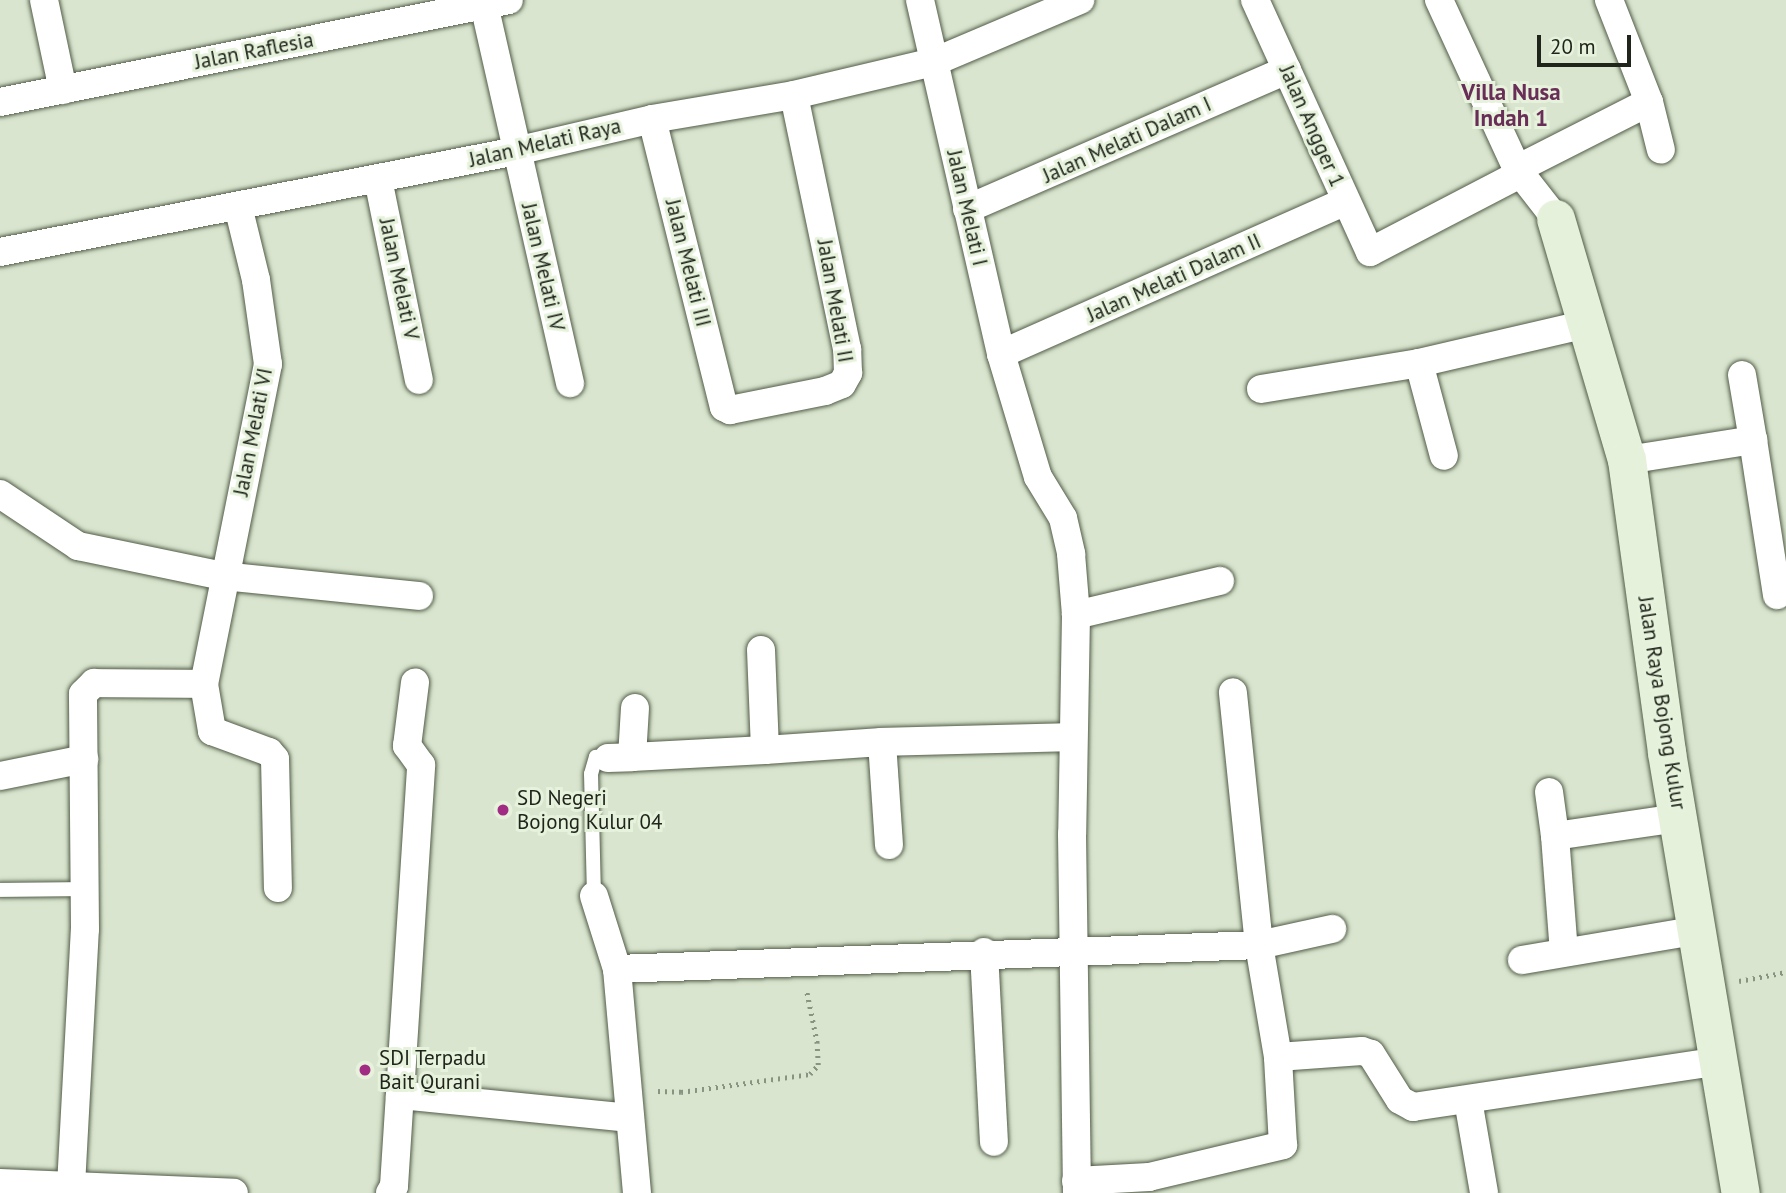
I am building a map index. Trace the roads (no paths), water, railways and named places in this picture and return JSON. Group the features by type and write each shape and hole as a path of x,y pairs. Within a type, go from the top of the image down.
{"street":[{"path":"44,0 63,90"},
{"name":"Jalan Melati I","path":"920,0 1001,354 1038,477 1063,518 1076,615 1072,737 1072,953 1077,1187"},
{"name":"Jalan Melati Raya","path":"0,252 516,151 652,119 794,95 934,62 1080,0"},
{"name":"Jalan Angger 1","path":"1255,0 1370,253 1518,171"},
{"path":"1439,0 1518,171 1556,219"},
{"path":"1609,0 1649,102 1661,150"},
{"name":"Jalan Raflesia","path":"0,102 492,2"},
{"name":"Jalan Melati IV","path":"492,2 516,151 570,383"},
{"name":"Jalan Melati Dalam I","path":"967,209 1287,70"},
{"name":"Jalan Melati II","path":"724,407 730,411 825,391 842,384 848,373 848,349 794,95"},
{"path":"1518,171 1649,102"},
{"name":"Jalan Melati III","path":"652,119 724,407"},
{"name":"Jalan Melati V","path":"378,179 419,380"},
{"name":"Jalan Melati Dalam II","path":"1001,354 1346,201"},
{"name":"Jalan Melati VI","path":"238,205 256,280 268,364 223,576 204,684 212,731 269,752 275,759 278,888"},
{"name":"Jalan Raya Bojong Kulur","path":"1556,219 1627,460 1679,818 1741,1193"},
{"path":"1261,389 1419,363 1586,324"},
{"path":"1419,363 1444,456"},
{"path":"1742,375 1753,440 1774,513 1777,595"},
{"path":"1627,460 1753,440"},
{"path":"0,494 78,546 223,576 419,596"},
{"path":"1076,615 1220,581"},
{"path":"761,650 765,750"},
{"path":"390,1193 394,1186 421,765 407,746 415,683"},
{"path":"71,1186 85,929 83,890 86,687 204,684"},
{"path":"1077,1187 1149,1177 1283,1145 1278,1057 1259,945 1233,692"},
{"path":"635,708 620,757 882,742 1072,737"},
{"path":"882,742 889,845"},
{"path":"0,776 85,759"},
{"path":"1549,792 1564,952"},
{"path":"1555,836 1679,818"},
{"path":"594,896 617,969 637,1193"},
{"path":"617,969 984,952 1072,953 1259,945 1332,929"},
{"path":"1522,960 1699,930"},
{"path":"984,952 994,1142"},
{"path":"1278,1057 1362,1051 1371,1054 1405,1105 1468,1100 1720,1061"},
{"path":"400,1095 629,1118"},
{"path":"1468,1100 1484,1193"},
{"path":"0,1184 234,1193"}],"lane":[{"path":"594,896 591,774 596,757 620,757"},
{"path":"0,890 83,890"}],"place":[{"name":"SD Negeri Bojong Kulur 04","path":"503,810"},
{"name":"SDI Terpadu Bait Qurani","path":"365,1070"}],"district":[{"name":"Villa Nusa Indah 1","path":"1511,105"}]}
